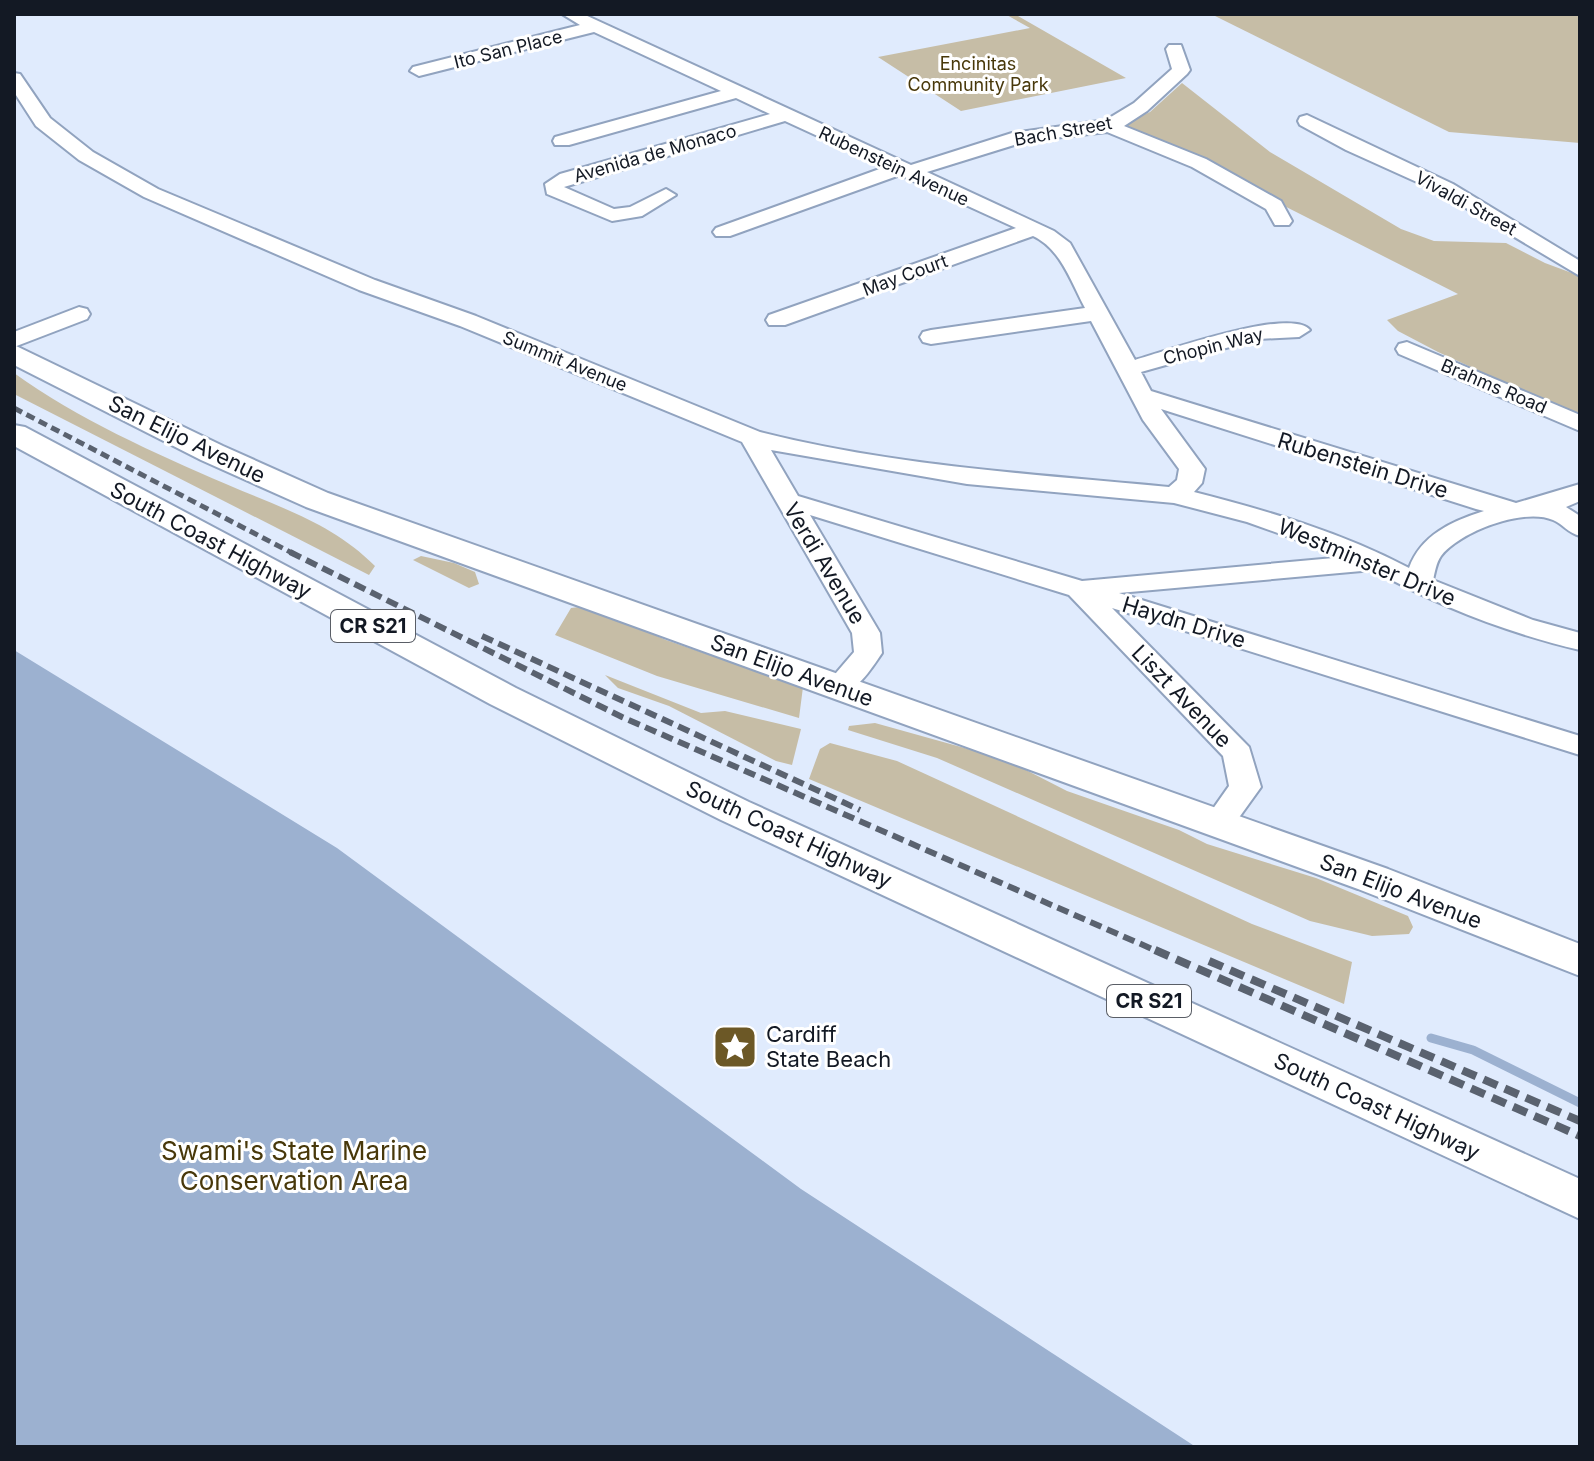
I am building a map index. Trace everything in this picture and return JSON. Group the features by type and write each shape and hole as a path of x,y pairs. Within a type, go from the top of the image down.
{"main road":[{"name":"San Elijo Avenue","path":"14,354 212,453 317,500 1373,879 1580,961"},
{"name":"South Coast Highway","path":"14,434 503,696 735,811 1580,1200"}],"street":[{"name":"Rubenstein Avenue","path":"570,14 1033,229 1063,247 1144,396"},
{"name":"Ito San Place","path":"419,71 596,26"},
{"name":"Bach Street","path":"723,232 904,170 999,142 1029,135 1109,126 1135,113 1181,70 1175,49"},
{"name":"Summit Avenue","path":"14,78 43,122 86,156 151,193 353,279 468,321 751,437 797,449 967,476 1175,495"},
{"path":"562,141 736,92"},
{"name":"Avenida de Monaco","path":"666,195 635,212 612,215 554,190 555,184 567,178 785,115"},
{"name":"Vivaldi Street","path":"1307,121 1353,146 1446,188 1580,270"},
{"path":"1109,126 1199,163 1274,205 1282,221"},
{"name":"May Court","path":"777,320 1033,229"},
{"path":"931,337 1098,313"},
{"path":"14,340 79,314"},
{"name":"Chopin Way","path":"1128,369 1257,332 1299,330"},
{"name":"Brahms Road","path":"1407,349 1580,424"},
{"path":"1144,396 1155,420 1192,469 1189,483 1175,495"},
{"name":"Rubenstein Drive","path":"1144,396 1516,511 1533,509 1560,513 1580,528"},
{"name":"Verdi Avenue","path":"751,437 866,633 868,653 839,687"},
{"path":"1418,584 1426,558 1437,545 1465,527 1493,515 1580,492"},
{"name":"Westminster Drive","path":"1175,495 1256,516 1362,554 1373,563 1418,584 1523,626 1580,642"},
{"name":"Haydn Drive","path":"788,501 1078,588 1580,746"},
{"path":"1078,588 1373,563"},
{"name":"Liszt Avenue","path":"1078,588 1238,754 1245,787 1219,823"}],"green space":[{"name":"Encinitas Community Park","path":"1005,14 1025,14 1018,16 1126,78 961,111 878,57 1030,28"},
{"path":"1211,14 1580,14 1580,143 1449,132"},
{"path":"1182,83 1270,152 1401,229 1434,241 1506,243 1580,276 1580,417 1438,352 1398,331 1387,320 1458,294 1124,128 1130,121 1150,112"},
{"path":"14,373 117,434 323,527 359,551 375,566 369,575 14,394"},
{"path":"421,556 454,563 475,572 479,584 469,588 413,560"},
{"path":"587,606 666,640 803,687 799,718 657,676 555,635 571,608"},
{"path":"605,675 701,713 725,711 801,729 792,765 776,761 669,706 618,688"},
{"path":"875,723 979,752 1024,769 1067,791 1179,830 1207,844 1316,878 1408,916 1413,927 1409,934 1372,936 1310,921 937,758 848,730 849,726"},
{"path":"830,743 897,761 1252,924 1352,962 1344,1004 809,779 820,749"}],"water":[{"name":"Swami's State Marine Conservation Area","path":"14,650 337,848 801,1189 1196,1447 14,1447"}],"waterway":[{"path":"1431,1038 1473,1050 1580,1103"}],"railway":[{"path":"14,408 294,554"},
{"path":"294,554 622,717 1159,952"},
{"path":"482,636 860,810"},
{"path":"1155,950 1580,1136"},
{"path":"1209,961 1580,1121"}],"place":[{"name":"Cardiff State Beach","path":"735,1047"}]}
